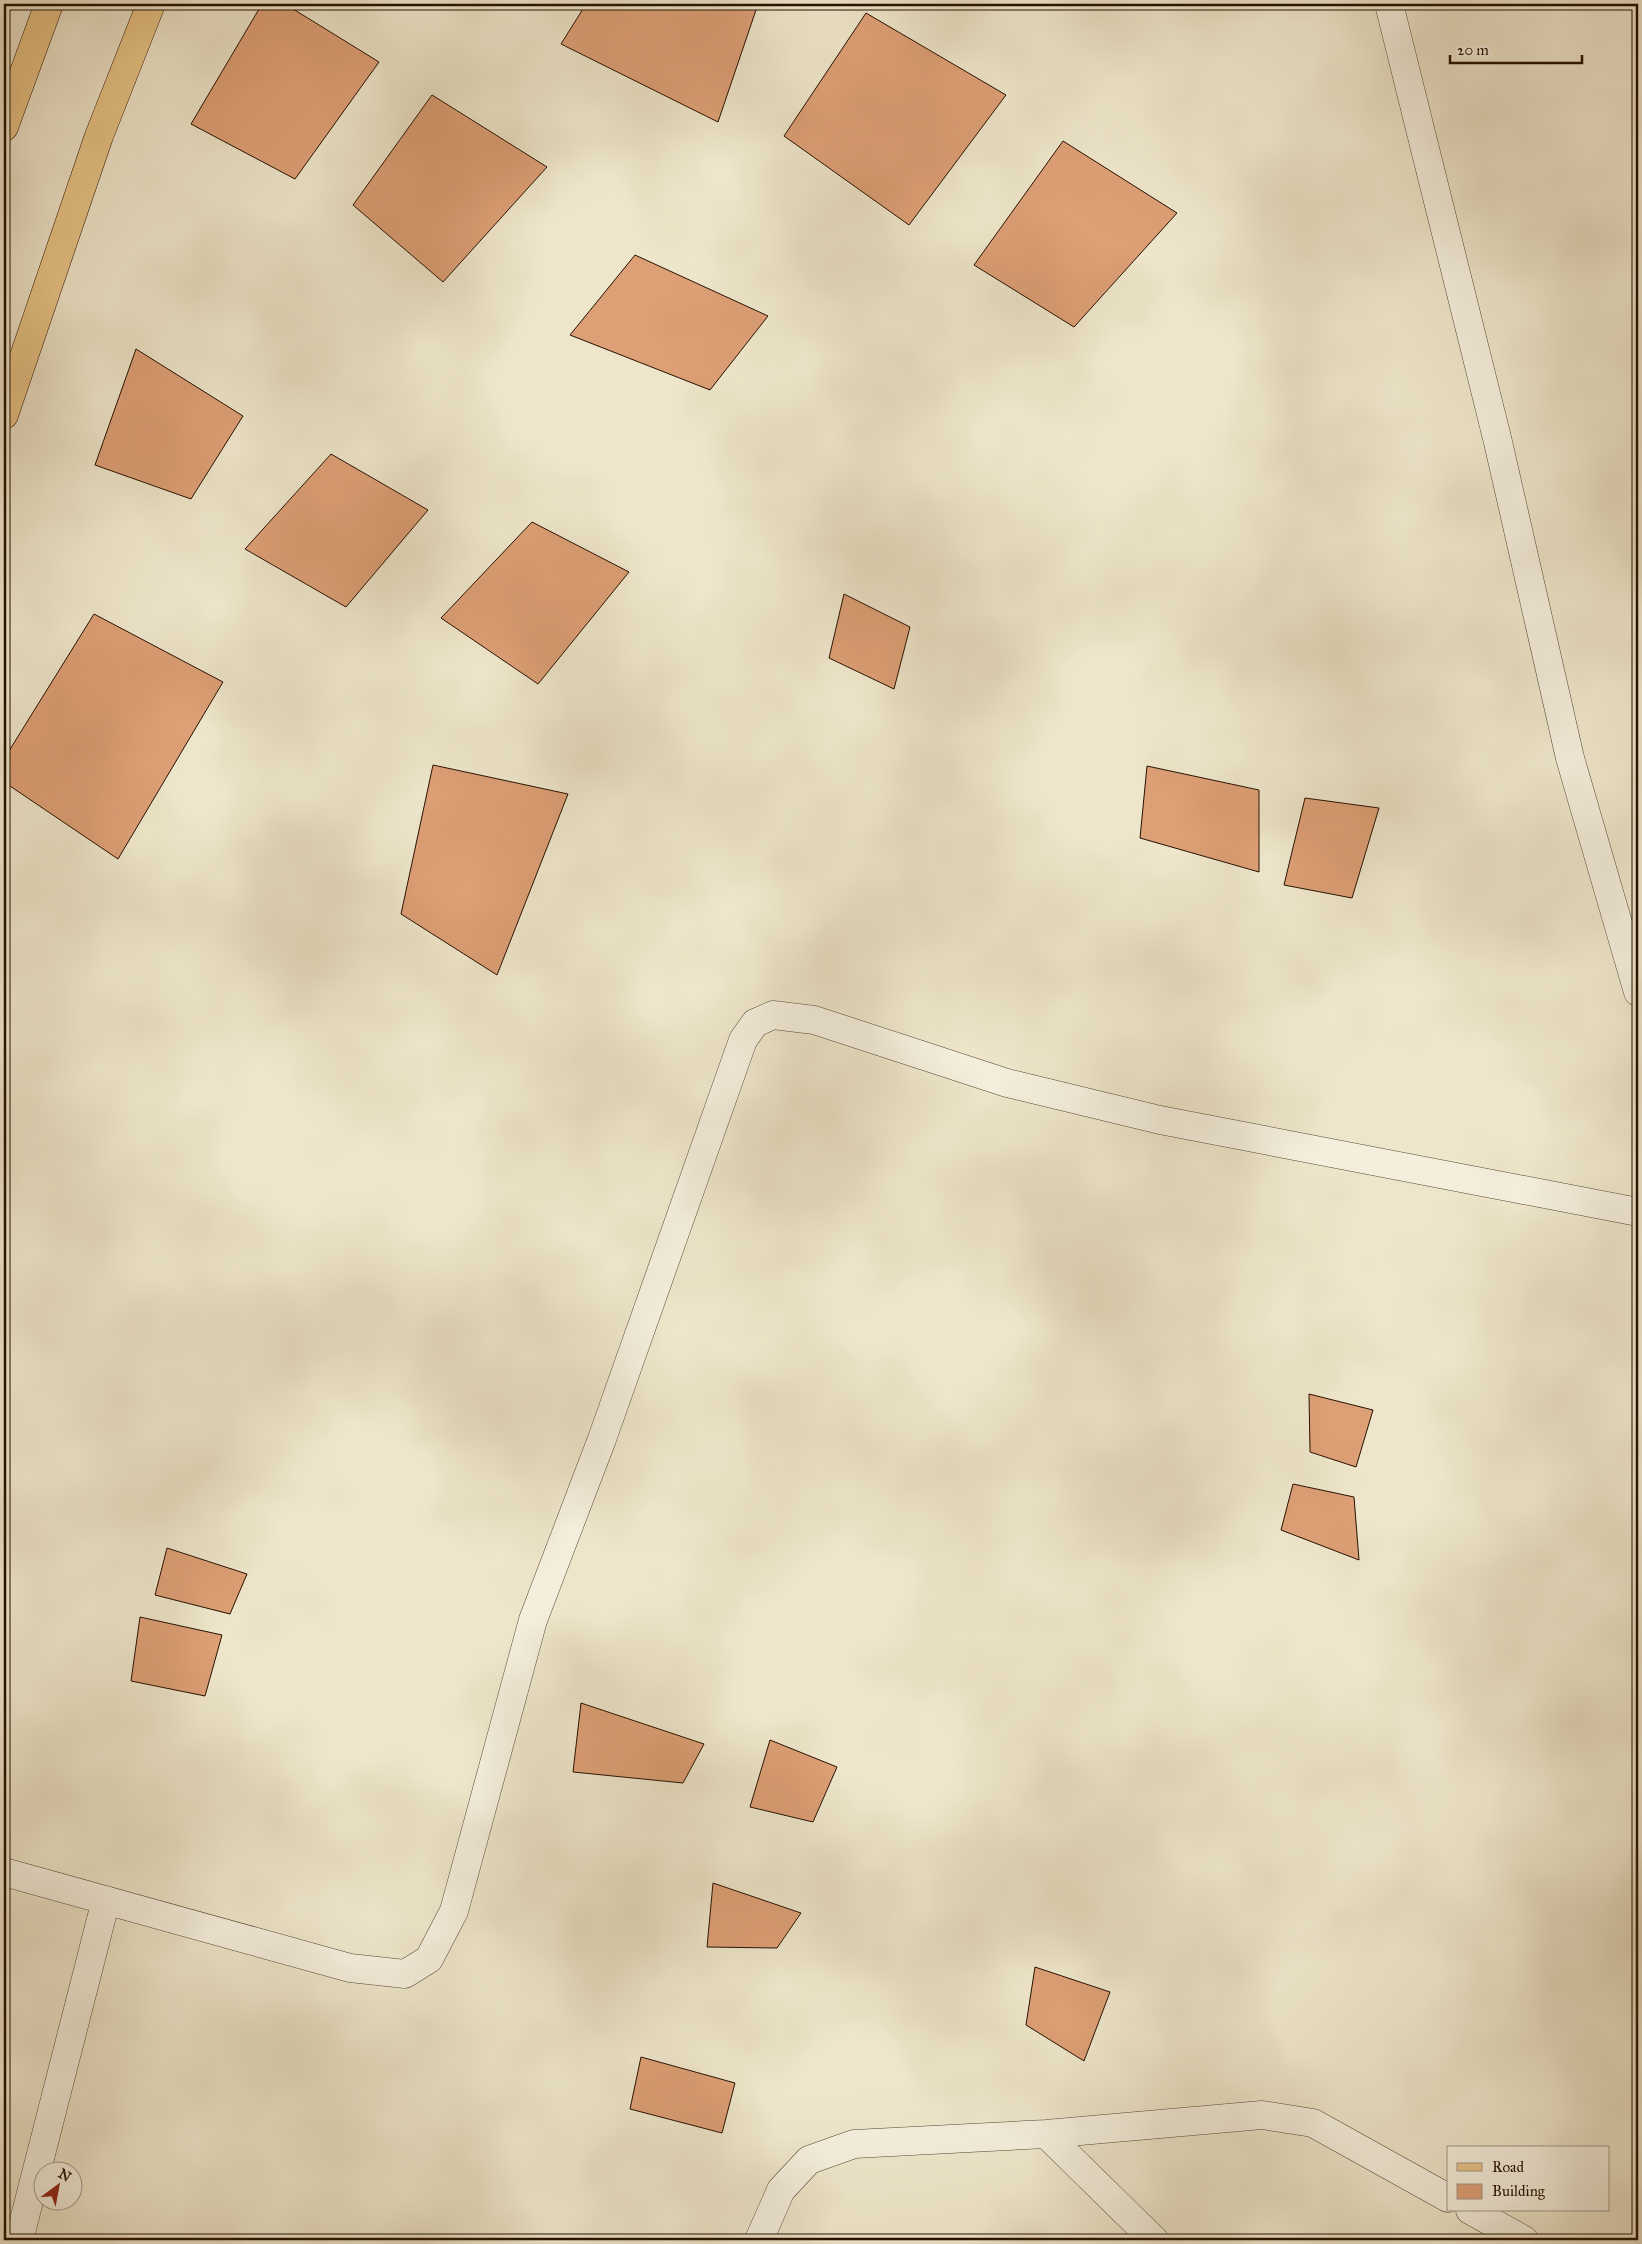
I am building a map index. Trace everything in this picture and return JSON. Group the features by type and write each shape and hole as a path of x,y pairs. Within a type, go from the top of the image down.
{"main road":[{"path":"4,126 49,4"},
{"path":"4,415 99,136 150,4"}],"street":[{"path":"1389,4 1498,442 1570,758 1638,992"},
{"path":"4,1872 350,1968 405,1974 429,1959 454,1911 533,1620 602,1439 743,1040 755,1023 772,1015 814,1020 1007,1083 1160,1120 1638,1212"},
{"path":"19,2240 106,1900"},
{"path":"758,2240 781,2190 809,2160 854,2144 1046,2134 1262,2115 1313,2123 1447,2197"},
{"path":"1046,2134 1154,2240"},
{"path":"1474,2212 1524,2240"}],"building":[{"path":"262,4 285,4 379,62 295,179 191,124"},
{"path":"586,4 758,4 718,122 561,44"},
{"path":"866,13 1006,95 909,225 784,136"},
{"path":"432,95 547,167 443,282 353,205"},
{"path":"1063,141 1177,213 1074,327 974,265"},
{"path":"635,255 768,316 710,390 570,335"},
{"path":"136,349 243,416 191,499 95,465"},
{"path":"331,454 428,510 346,607 245,549"},
{"path":"532,522 629,572 538,684 441,618"},
{"path":"844,594 910,627 894,689 829,658"},
{"path":"94,614 223,682 118,859 4,782 4,759"},
{"path":"433,765 568,794 497,975 401,914"},
{"path":"1147,766 1259,790 1259,872 1140,838"},
{"path":"1305,798 1379,808 1352,898 1284,885"},
{"path":"1309,1394 1373,1410 1356,1467 1310,1452"},
{"path":"1293,1484 1354,1497 1359,1560 1281,1530"},
{"path":"167,1548 247,1574 230,1614 155,1595"},
{"path":"140,1617 222,1635 205,1696 131,1681"},
{"path":"581,1703 704,1744 683,1783 573,1772"},
{"path":"770,1740 837,1767 813,1822 750,1807"},
{"path":"713,1883 801,1913 777,1948 707,1947"},
{"path":"1035,1967 1110,1992 1084,2061 1026,2025"},
{"path":"641,2057 735,2083 722,2133 630,2109"}]}
